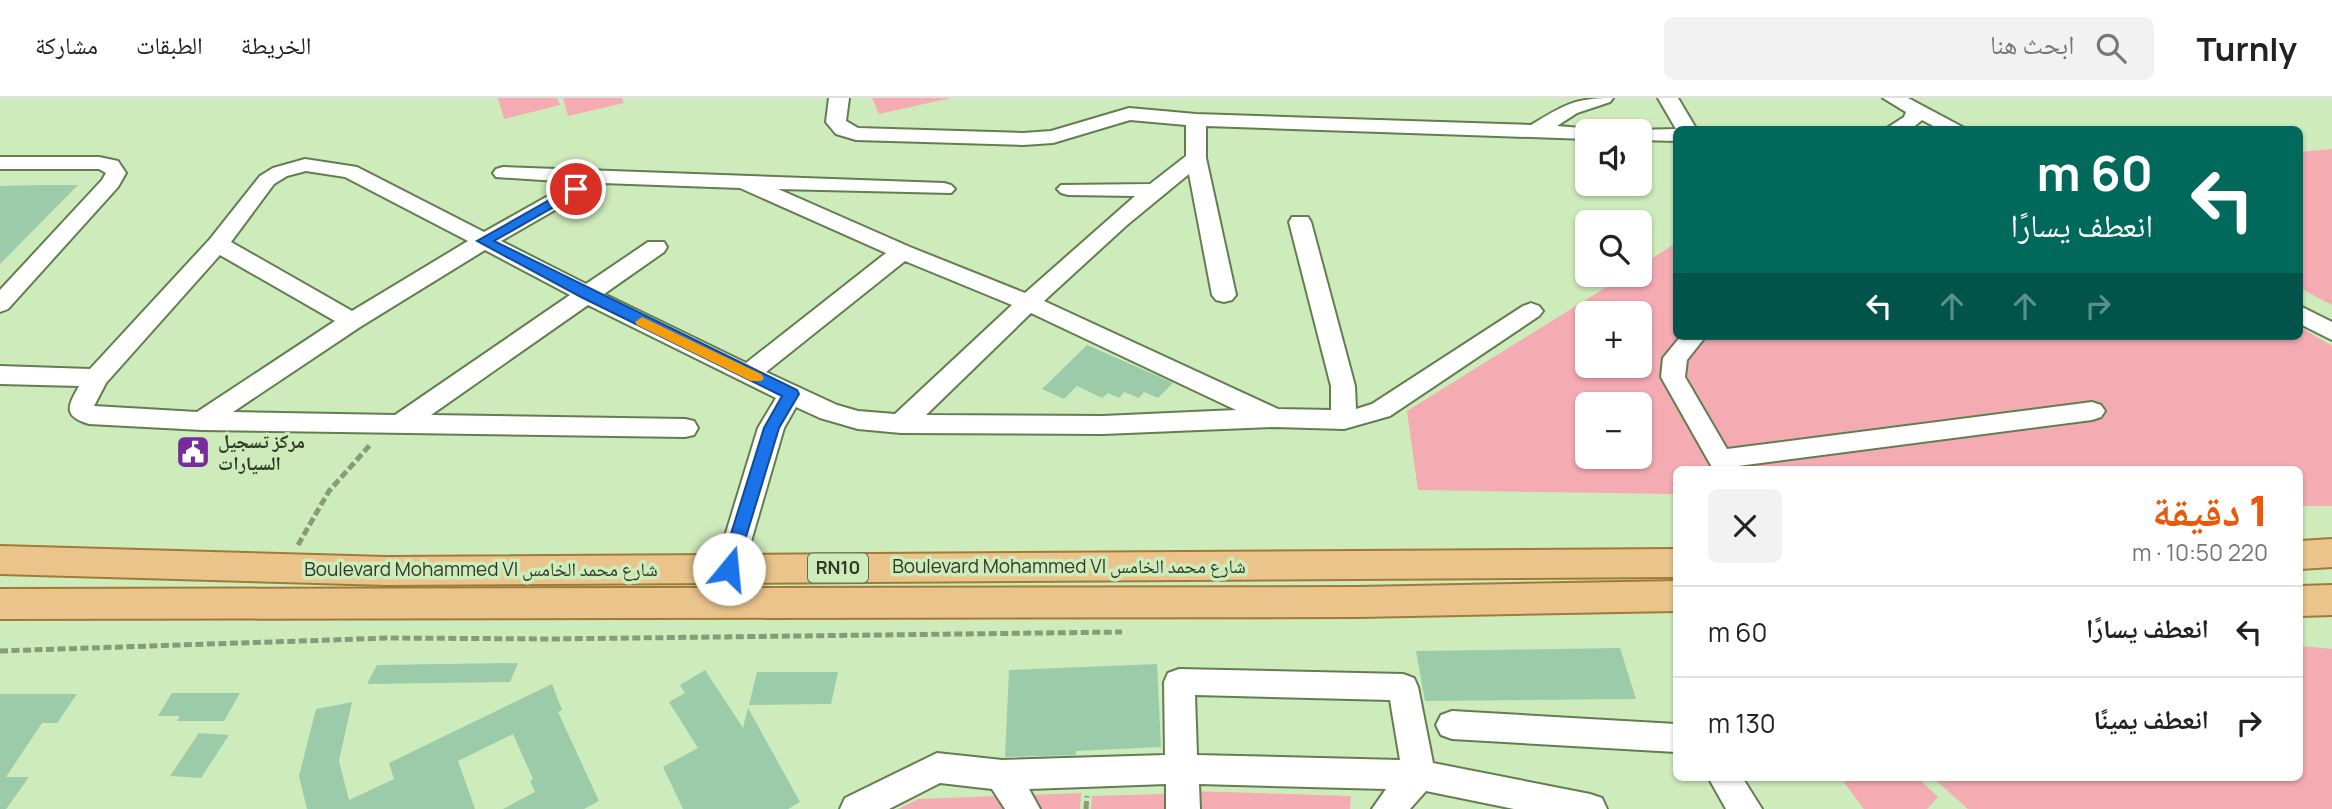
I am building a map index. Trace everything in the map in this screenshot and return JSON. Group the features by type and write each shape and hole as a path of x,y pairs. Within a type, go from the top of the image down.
{"main road":[{"path":"2303,555 2332,553"},
{"name":"Boulevard Mohammed VI شارع محمد الخامس","path":"0,560 283,570 1673,563"},
{"name":"Boulevard Mohammed VI شارع محمد الخامس","path":"0,604 1358,602 1673,596"}],"street":[{"path":"839,98 836,122 842,130 893,137 1053,137 1129,114 1196,120 1575,132"},
{"path":"1535,131 1570,109 1603,98"},
{"path":"1668,98 1686,126"},
{"path":"1893,98 1950,126"},
{"path":"1901,126 1912,120 1917,109"},
{"path":"1196,120 1196,158 1224,295"},
{"path":"1652,134 1673,135"},
{"path":"901,424 1028,303 1154,190 1196,158"},
{"path":"0,163 99,163 111,165 116,173 111,183 0,304"},
{"path":"685,428 202,421 89,415 82,411 81,405 96,378 218,244 267,180 280,172 305,165 350,171 586,294 748,374 829,412 858,420 901,424 1103,425 1275,418 1344,420 1381,410 1531,311"},
{"path":"503,173 944,189"},
{"path":"202,421 352,321 598,176"},
{"path":"746,183 902,252 1028,303 1275,418"},
{"path":"1068,189 1154,190"},
{"path":"1300,222 1343,386 1344,420"},
{"path":"218,244 352,321"},
{"path":"401,424 656,247"},
{"path":"748,374 902,252"},
{"path":"2303,316 2332,332"},
{"path":"1691,340 1675,358 1673,377 1723,464 2092,411"},
{"path":"0,375 96,378"},
{"path":"729,569 771,428 791,394"},
{"path":"1180,769 1183,809"},
{"path":"1002,775 1023,809"},
{"path":"1389,809 1419,775"},
{"path":"1727,781 1745,809"}],"lane":[{"path":"1180,769 1179,682 1403,687 1419,775"},
{"path":"1452,725 1673,737"},
{"path":"857,809 937,768 1002,775 1180,769 1419,775 1590,809"}],"path":[{"path":"283,570 329,491 368,446 401,424"},
{"path":"0,651 390,638 552,639 1129,632"}],"shaded area":[{"path":"498,98 557,98 560,105 504,119"},
{"path":"563,98 622,98 624,103 568,116"},
{"path":"872,98 951,98 879,114"},
{"path":"2332,149 2332,305 2303,290 2303,152"},
{"path":"1673,245 1673,340 2303,340 2303,329 2332,346 2332,506 2303,506 2303,466 1673,466 1673,494 1418,490 1407,411 1575,307 1575,378 1652,378 1652,301 1584,301 1607,287 1652,287 1652,258"},
{"path":"2303,646 2332,649 2332,809 1968,809 1936,781 2303,781"},
{"path":"1843,781 1921,781 1938,797 1927,809 1864,809"},
{"path":"1188,791 1351,796 1350,809 1193,809"},
{"path":"1081,793 1080,809 1040,809 1030,795"},
{"path":"1166,794 1164,809 1091,809 1092,796"},
{"path":"998,796 1006,809 898,809 919,799"}],"building":[{"path":"78,185 0,264 0,186"},
{"path":"1087,345 1173,383 1158,398 1144,392 1139,398 1124,392 1119,398 1108,393 1102,398 1077,386 1064,399 1042,389"},
{"path":"1620,648 1636,699 1425,701 1416,651"},
{"path":"518,663 510,682 367,684 377,665"},
{"path":"1157,664 1161,747 1076,751 1076,755 1005,757 1009,670"},
{"path":"705,670 743,728 748,708 800,802 788,809 683,809 663,767 698,748 669,702 685,693 680,685"},
{"path":"757,672 838,672 831,704 749,705"},
{"path":"552,684 562,710 558,712 599,801 584,809 503,809 535,792 530,781 533,779 513,734 458,761 475,809 307,809 299,776 316,709 352,702 339,761 349,800 394,779 389,763"},
{"path":"172,693 240,693 224,721 177,721 180,716 158,716"},
{"path":"0,694 77,694 57,723 42,723 6,777 29,777 6,809 0,809"},
{"path":"199,733 229,735 201,778 170,776"}],"slow traffic":[{"path":"642,322 756,378"}],"place":[{"name":"مركز تسجيل السيارات","path":"193,452"}],"route":[{"path":"576,189 484,241 791,394 771,428 729,569"}]}
